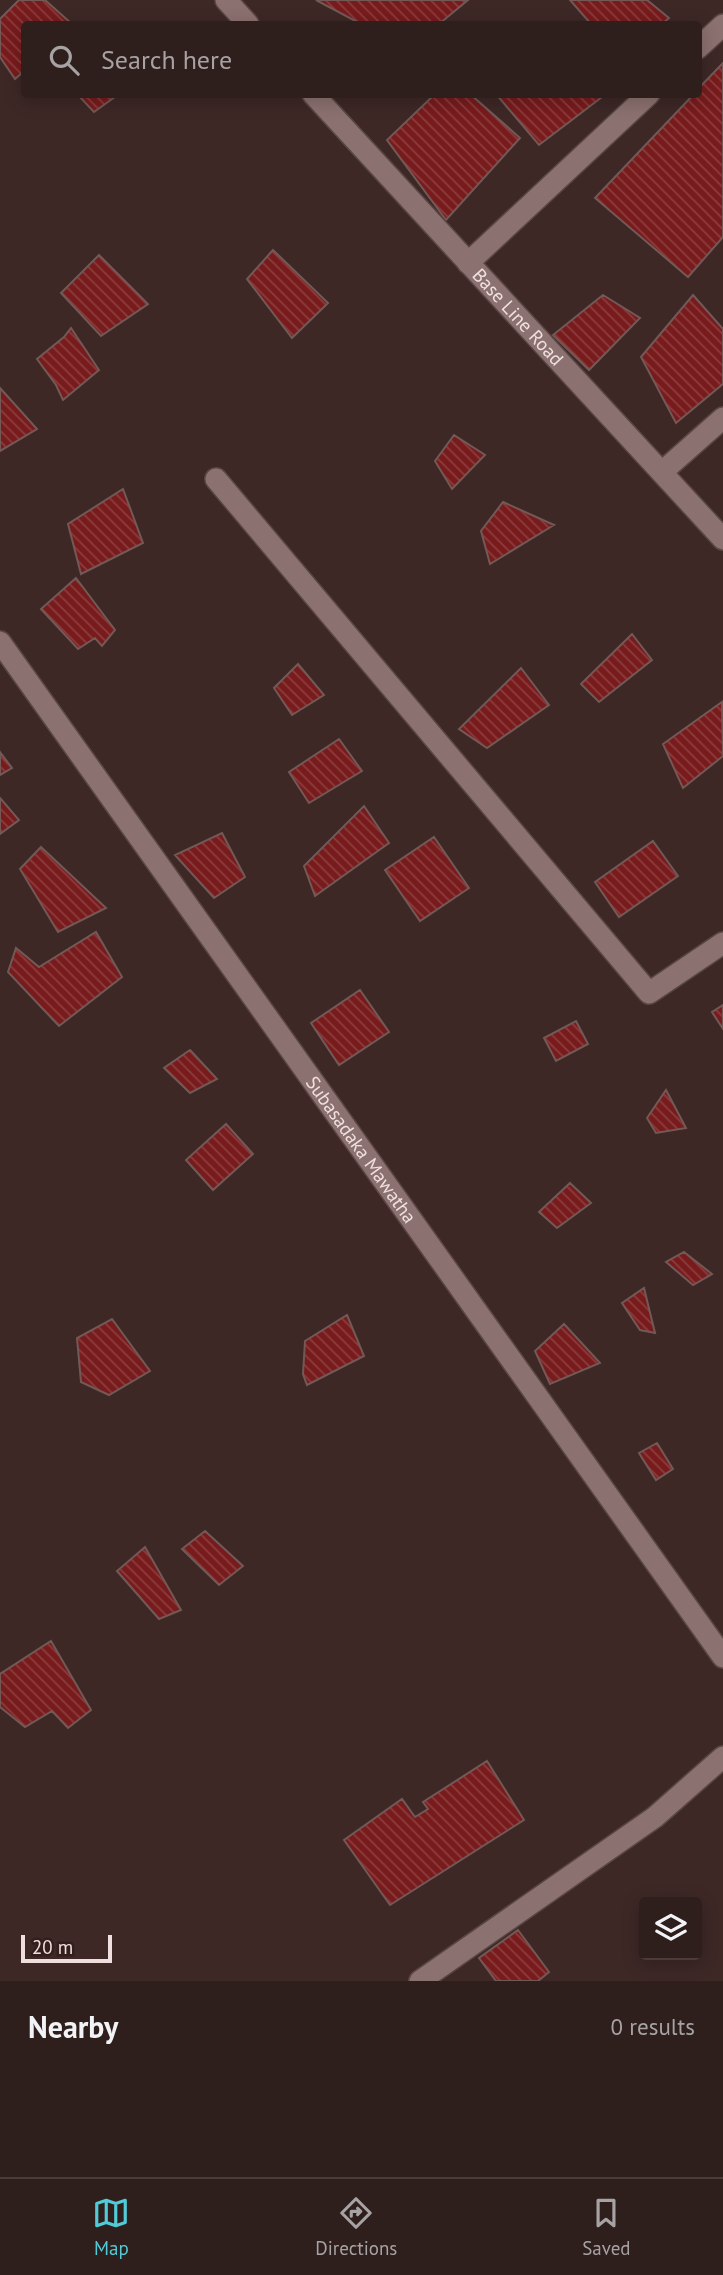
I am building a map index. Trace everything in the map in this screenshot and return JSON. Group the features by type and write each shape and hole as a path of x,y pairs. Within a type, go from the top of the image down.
{"street":[{"path":"226,0 245,21"},
{"path":"702,44 723,25"},
{"name":"Base Line Road","path":"317,98 723,539"},
{"path":"468,263 645,98"},
{"path":"662,472 723,418"},
{"path":"216,479 649,993 723,943"},
{"name":"Subasadaka Mawatha","path":"0,642 723,1657"},
{"path":"420,1981 655,1817 723,1757"}],"building":[{"path":"19,0 45,0 69,21 21,21 21,74 15,79 0,57 0,19"},
{"path":"316,0 468,0 443,21 355,21"},
{"path":"570,0 647,0 669,18 666,21 588,21"},
{"path":"723,63 723,237 688,277 595,198 690,98 702,98 702,85"},
{"path":"81,98 113,98 94,112"},
{"path":"431,98 475,98 520,138 446,220 387,140"},
{"path":"499,98 601,98 539,145"},
{"path":"273,250 328,303 292,338 247,279"},
{"path":"99,255 148,304 101,336 61,293"},
{"path":"603,295 640,318 589,370 553,335"},
{"path":"693,295 723,329 723,384 676,423 641,357"},
{"path":"71,328 99,370 63,400 56,385 37,359"},
{"path":"0,388 37,429 0,451"},
{"path":"454,435 485,455 452,489 435,461"},
{"path":"123,489 143,543 81,574 68,524"},
{"path":"503,502 554,525 490,564 481,531"},
{"path":"76,578 115,630 102,646 95,638 78,649 41,609"},
{"path":"632,634 652,660 599,702 581,684"},
{"path":"298,664 324,695 292,715 274,688"},
{"path":"521,668 549,705 487,748 459,729"},
{"path":"722,702 723,756 683,788 663,744"},
{"path":"339,739 362,771 309,803 289,772"},
{"path":"0,752 12,768 0,775"},
{"path":"0,798 19,820 0,834"},
{"path":"364,806 389,843 315,896 304,866"},
{"path":"222,833 245,877 214,898 175,855"},
{"path":"434,837 469,888 420,921 385,870"},
{"path":"653,841 678,876 619,917 595,882"},
{"path":"41,847 106,908 58,932 20,869"},
{"path":"96,932 122,977 59,1026 8,972 16,948 39,967"},
{"path":"360,990 389,1032 339,1065 311,1023"},
{"path":"723,1005 723,1029 712,1012"},
{"path":"576,1021 588,1044 556,1061 544,1038"},
{"path":"190,1050 217,1079 190,1093 164,1068"},
{"path":"666,1090 686,1128 656,1133 647,1118"},
{"path":"226,1124 253,1154 213,1190 186,1160"},
{"path":"570,1183 591,1203 557,1228 539,1212"},
{"path":"684,1252 712,1274 693,1285 666,1262"},
{"path":"644,1288 655,1333 640,1330 622,1303"},
{"path":"347,1315 364,1356 307,1385 303,1374 305,1341"},
{"path":"112,1319 150,1371 109,1395 81,1382 77,1338"},
{"path":"564,1324 600,1363 550,1384 535,1351"},
{"path":"657,1443 673,1469 656,1480 639,1453"},
{"path":"205,1531 243,1566 219,1585 182,1549"},
{"path":"145,1547 181,1610 159,1619 117,1571"},
{"path":"51,1641 91,1710 68,1728 52,1711 25,1727 0,1707 0,1674"},
{"path":"487,1761 524,1820 390,1905 344,1840 402,1799 415,1817 428,1809 423,1802"},
{"path":"518,1930 549,1972 538,1981 496,1981 479,1958"}]}
